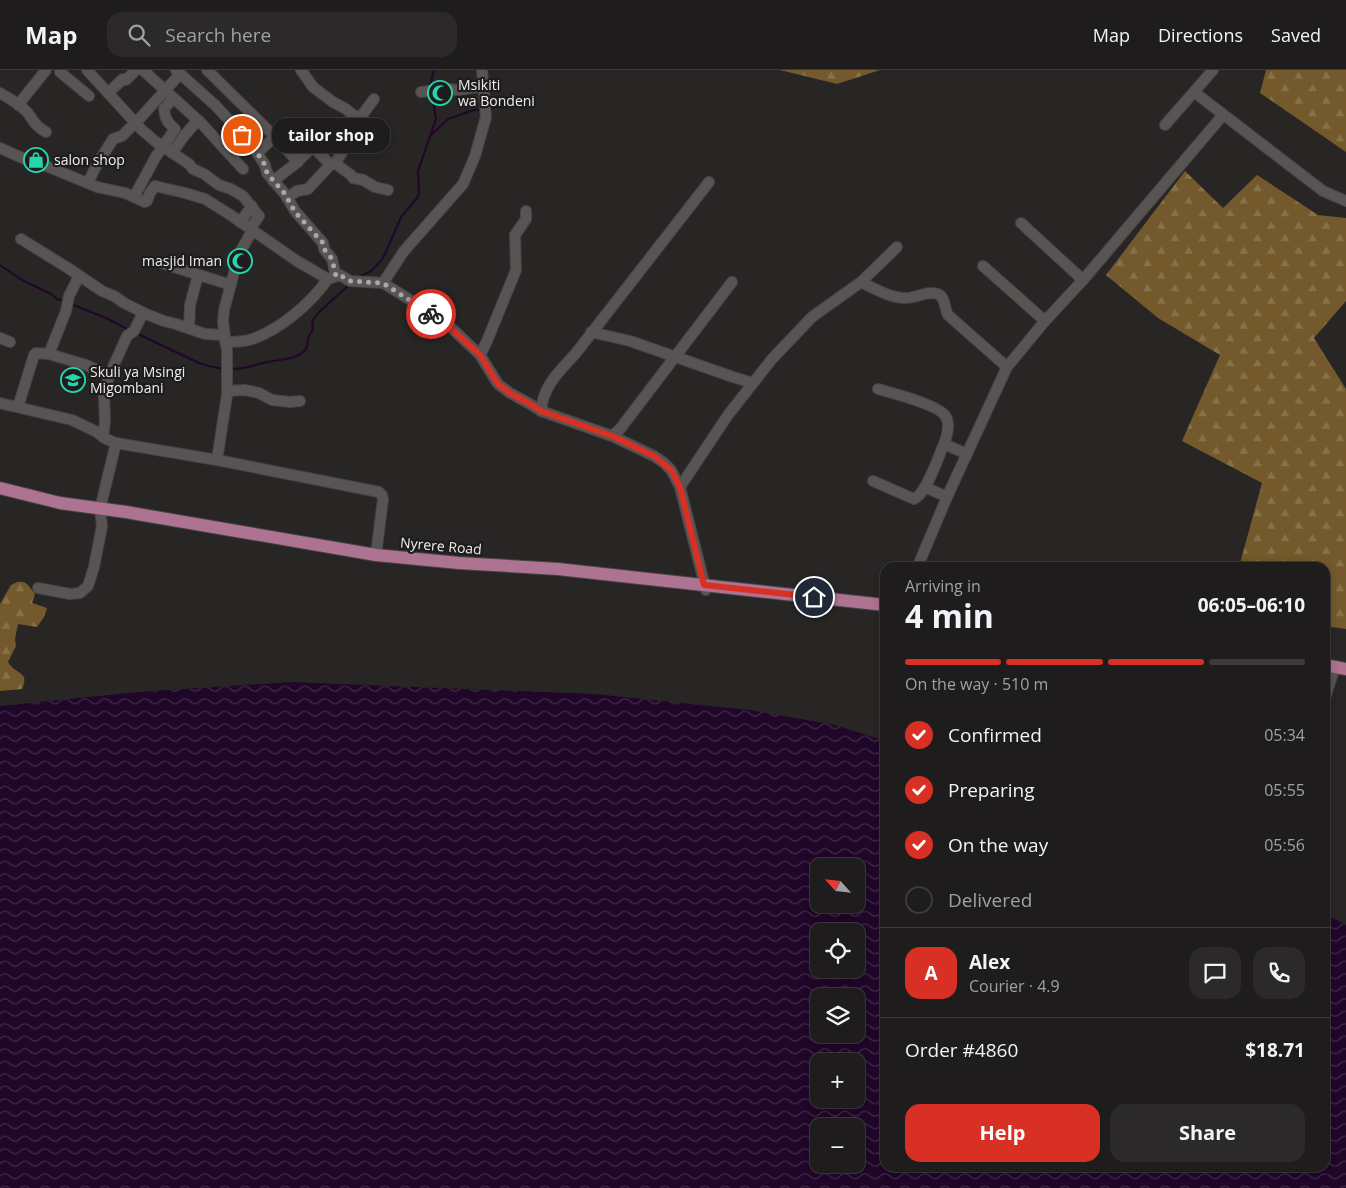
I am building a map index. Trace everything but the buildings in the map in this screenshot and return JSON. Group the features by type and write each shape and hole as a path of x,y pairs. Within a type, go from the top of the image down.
{"main road":[{"name":"Nyrere Road","path":"0,488 100,513 402,566 558,576 880,605"},
{"name":"Nyrere Road","path":"0,496 62,511 181,521 309,545 376,555 460,564 558,569 880,611"}],"street":[{"path":"18,104 46,70"},
{"path":"87,70 136,123 163,146 189,164 193,169 204,174 219,185 243,196 259,216 239,254 224,310 222,322 225,339 228,391 218,460"},
{"path":"108,93 136,70"},
{"path":"143,70 198,120 243,169"},
{"path":"207,70 298,162"},
{"path":"301,70 313,86 333,102 343,106 352,115 361,117"},
{"path":"383,283 404,251 463,184 475,156 486,117 482,70"},
{"path":"1165,125 1213,70"},
{"path":"59,71 89,96"},
{"path":"88,183 113,139 122,136 136,123 178,72 216,106 252,145 265,165 267,173 288,198 295,212 323,243 324,249 332,259 332,277"},
{"path":"429,90 458,90 484,86"},
{"path":"1194,92 1323,191 1346,201"},
{"path":"0,93 18,104 27,112 37,127 46,132"},
{"path":"173,98 164,109 164,116 175,129 185,135"},
{"path":"288,198 297,191 308,189 333,164 346,147 361,117 374,99"},
{"path":"920,562 947,497 1007,367 1223,115"},
{"path":"172,153 198,120"},
{"path":"257,153 289,124 301,132 313,147 333,164 353,178 388,190"},
{"path":"134,197 155,158 175,129"},
{"path":"273,180 298,162 313,147"},
{"path":"0,148 97,187 125,193 146,201 155,186 205,200 296,261 332,277"},
{"path":"541,411 542,400 554,377 576,353 709,182"},
{"path":"240,222 252,206"},
{"path":"480,355 516,270 515,235 526,219 526,211"},
{"path":"1021,223 1083,280"},
{"path":"21,239 102,291 143,313 225,339 249,340 270,330 312,298 332,277 340,275 352,281 383,283 444,322 480,355 498,384 510,393 541,411 612,436 663,462 671,470 680,487 705,588"},
{"path":"680,487 728,415 772,359 812,317 861,282 897,247"},
{"path":"158,262 231,285"},
{"path":"983,266 1045,321"},
{"path":"189,328 190,305 198,275"},
{"path":"49,354 66,311 69,296 79,276"},
{"path":"612,436 620,429 732,282"},
{"path":"861,282 894,297 907,298 930,293 937,294 942,298 948,315 1007,367"},
{"path":"103,437 105,421 104,397 109,376 127,336 132,332 143,313"},
{"path":"591,332 630,342 753,383"},
{"path":"18,407 34,355 36,354 49,354 86,365 109,376"},
{"path":"873,481 914,500 918,498 925,487 944,444 948,423 942,412 904,396 878,389"},
{"path":"228,391 245,390 260,393 272,400 300,401"},
{"path":"0,403 72,420 116,444 218,460 379,492 383,499 376,555"},
{"path":"38,588 70,594 80,593 88,586 94,567 102,526 100,513 116,444"},
{"path":"944,444 967,454"},
{"path":"925,487 947,497"},
{"path":"1330,686 1338,666"}],"green space":[{"path":"780,70 880,70 837,84"},
{"path":"1266,70 1346,70 1346,152 1260,93"},
{"path":"1185,171 1223,208 1257,175 1318,215 1346,218 1346,301 1314,338 1346,389 1346,629 1330,627 1330,562 1240,562 1262,483 1182,441 1220,355 1158,318 1106,275"},
{"path":"17,582 26,583 35,594 32,603 47,608 44,617 37,627 18,624 15,639 16,646 8,662 23,676 24,683 22,689 0,691 0,604 11,585"}],"water":[{"path":"292,682 595,694 749,710 835,725 880,739 880,1172 1330,1172 1330,917 1346,925 1346,1188 0,1188 0,706 138,692"}],"waterway":[{"path":"432,87 431,81 434,70"},
{"path":"359,277 371,271 381,261 401,217 419,193 418,171 436,119 432,94"},
{"path":"488,109 519,101"},
{"path":"431,135 448,119 474,110 481,110"},
{"path":"0,265 22,280 51,294 57,299 65,301"},
{"path":"230,369 240,369 288,359 300,354 307,348 309,336 313,329 312,325 317,314 350,284"},
{"path":"71,304 106,318 129,330"},
{"path":"138,334 199,363 223,369"}],"way so far":[{"path":"242,135 252,145 265,165 267,173 285,194 295,212 321,240 324,249 332,259 336,269 336,276 340,275 350,281 383,283 431,314"}],"place":[{"name":"Msikiti wa Bondeni","path":"440,93"},
{"name":"tailor shop","path":"242,135"},
{"name":"salon shop","path":"36,160"},
{"name":"masjid Iman","path":"240,261"},
{"name":"Skuli ya Msingi Migombani","path":"73,380"}],"route":[{"path":"431,314 444,322 480,355 498,384 510,393 541,411 612,436 663,462 671,470 680,487 704,585 814,597"}]}
